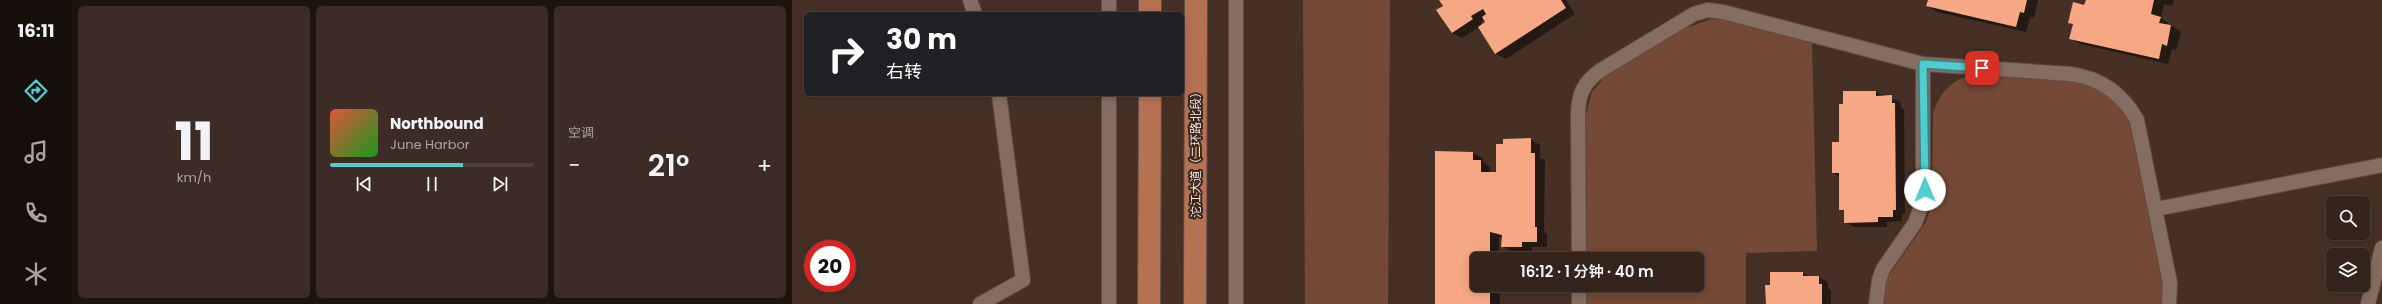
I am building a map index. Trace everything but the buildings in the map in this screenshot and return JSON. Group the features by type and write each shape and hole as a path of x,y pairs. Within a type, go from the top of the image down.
{"highway":[{"path":"1150,0 1150,12"},
{"name":"沱江大道（二环路北段）","path":"1195,304 1196,0"},
{"path":"1149,304 1150,96"}],"lane":[{"path":"970,0 975,12"},
{"path":"1110,0 1110,12"},
{"path":"1236,0 1236,304"},
{"path":"1578,252 1578,102 1583,88 1591,77 1601,70 1694,14 1708,10 1723,12 1923,64 2070,74 2088,77 2105,85 2123,100 2137,120 2170,283 2169,304"},
{"path":"1876,304 1879,280 1883,270 1915,223 1923,201 1923,64"},
{"path":"980,304 1024,280 999,96"},
{"path":"1109,96 1109,304"},
{"path":"2156,209 2382,165"},
{"path":"2368,304 2382,248"},
{"path":"1579,292 1579,304"}],"shaded area":[{"path":"1303,0 1390,0 1388,304 1305,304"},
{"path":"1711,19 1725,20 1812,43 1817,251 1746,253 1746,304 1587,304 1587,292 1704,292 1704,252 1587,252 1586,115 1592,92 1606,75 1686,28"},
{"path":"1973,74 2060,78 2077,81 2106,92 2119,104 2134,131 2164,284 2163,304 1884,304 1885,281 1926,222 1932,203 1933,114 1936,106 1947,88 1958,80"}],"route":[{"path":"1925,190 1923,64 1982,68"}]}
